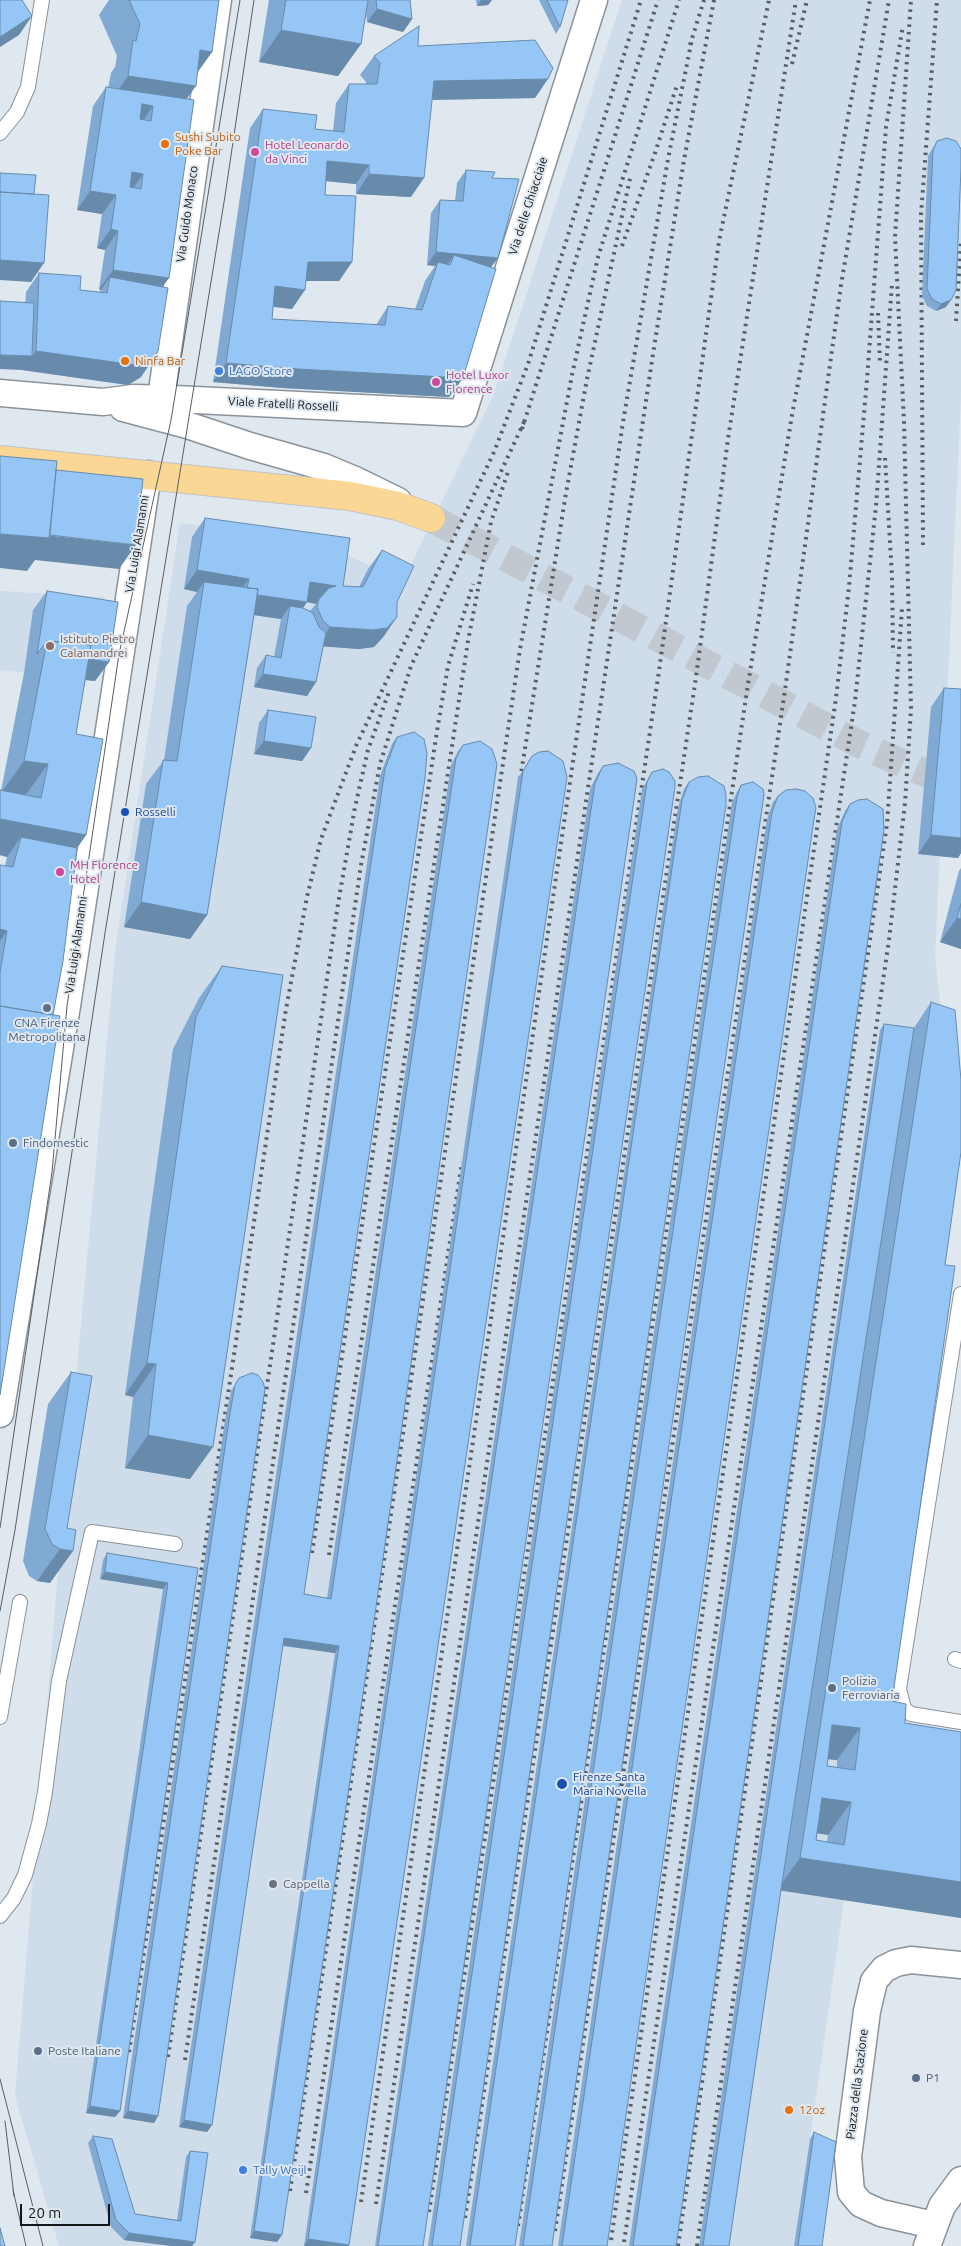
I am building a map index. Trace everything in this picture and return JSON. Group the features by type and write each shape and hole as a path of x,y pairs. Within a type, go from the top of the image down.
{"main road":[{"path":"0,460 350,496 427,516"}],"street":[{"name":"Via Guido Monaco","path":"161,398 218,0"},
{"name":"Via delle Ghiacciaie","path":"463,413 594,0"},
{"name":"Viale Fratelli Rosselli","path":"6,398 103,402 133,398 161,398 463,413"},
{"name":"Viale Fratelli Rosselli","path":"103,402 187,424 232,441 339,472 427,516"},
{"name":"Via Luigi Alamanni","path":"0,1414 66,1015 148,474"},
{"name":"Piazza della Stazione","path":"961,1965 911,1960 896,1963 884,1969 874,1981 867,2011 848,2157 851,2192 861,2204 930,2236 942,2206 961,2180"}],"lane":[{"path":"0,133 17,112 28,87 42,0"},
{"path":"961,1294 899,1689 904,1709 912,1714 961,1722"},
{"path":"0,1916 14,1898 22,1881 39,1824 59,1682 92,1532 175,1544"},
{"path":"0,1717 20,1602"}],"shaded area":[{"path":"622,0 961,0 961,397 935,958 958,1156 844,1900 795,2246 59,2246 15,2096 56,1597 116,944 180,523 310,538 403,581 494,394"},
{"name":"Istituto Pietro Calamandrei","path":"0,591 105,597 105,621 95,681 0,670"}],"building":[{"path":"0,0 22,0 32,16 0,37"},
{"path":"129,0 219,0 212,52 200,50 196,86 128,76 133,40 136,41 140,24"},
{"path":"286,0 368,0 361,44 281,30"},
{"path":"376,0 410,0 412,19 377,9"},
{"path":"547,0 568,0 560,27"},
{"path":"419,26 418,46 535,40 553,68 548,79 434,81 424,178 369,174 369,165 327,161 325,195 356,196 352,262 308,262 305,290 275,286 272,319 385,325 388,306 422,310 438,262 450,265 454,255 496,269 463,378 297,369 226,363 263,109 317,115 315,129 344,132 349,84 377,84 380,63 374,56"},
{"path":"106,87 194,100 169,278 113,270 118,231 111,229 116,195 90,191","holes":["142,104 153,106 151,121 140,119","132,172 143,174 141,189 130,187"]},
{"path":"947,138 956,141 961,149 961,168 956,290 951,300 941,304 932,299 927,289 933,150 937,141"},
{"path":"466,170 495,172 492,178 519,179 498,258 436,252 440,200 463,201"},
{"path":"0,173 36,175 34,194 0,192"},
{"path":"0,192 49,195 44,263 0,260"},
{"path":"39,273 81,276 80,290 107,293 110,277 168,288 158,351 154,358 141,366 36,351"},
{"path":"0,301 34,303 32,356 0,355"},
{"path":"0,456 57,461 49,538 0,534"},
{"path":"56,470 143,479 136,545 50,535"},
{"path":"205,518 350,538 343,586 363,587 382,550 414,566 397,602 397,617 387,628 373,630 330,627 323,621 317,607 319,599 329,588 336,586 310,582 307,602 257,595 258,589 247,588 249,579 197,570"},
{"path":"204,582 258,589 207,915 141,902 163,760 177,761"},
{"path":"47,591 118,602 109,662 88,659 91,645 47,641 37,654"},
{"path":"290,606 303,608 313,613 319,627 326,633 316,682 263,674 266,655 281,658"},
{"path":"47,641 91,645 76,734 103,739 86,835 0,819 0,790 41,798 48,764 24,761"},
{"path":"944,688 961,689 961,838 931,835"},
{"path":"268,710 316,717 311,748 264,741"},
{"path":"414,732 424,739 427,753 425,778 304,1594 331,1599 456,758 463,745 480,741 492,749 497,764 376,1607 282,2235 254,2231 339,1646 284,1638 212,2125 184,2120 385,769 397,737"},
{"path":"548,751 563,761 567,777 349,2245 308,2239 523,771 532,756 539,752"},
{"path":"618,763 634,771 637,779 423,2246 378,2246 595,783 603,766"},
{"path":"663,769 669,772 675,781 675,787 460,2246 432,2246 647,782 652,772"},
{"path":"708,776 724,786 726,805 515,2246 470,2246 682,800 689,782 698,777"},
{"path":"753,782 763,789 764,795 552,2246 523,2246 737,797 741,785"},
{"path":"796,789 805,791 813,798 816,808 607,2246 562,2246 772,812 778,796 786,790"},
{"path":"867,799 883,809 884,830 676,2246 633,2246 842,822 850,804 858,800"},
{"path":"21,837 77,848 63,961 53,1015 0,1006 0,972 7,931 0,929 0,865 13,867"},
{"path":"961,904 961,919 957,918"},
{"path":"222,966 283,975 213,1447 148,1435 156,1364 147,1363 196,1017"},
{"path":"931,1002 955,1010 961,1080 961,1152 945,1265 955,1266 892,1701 906,1704 905,1723 961,1732 961,1882 800,1858","holes":["832,1725 860,1728 855,1770 827,1766","822,1798 851,1802 844,1845 816,1840"]},
{"path":"0,1006 60,1016 0,1395"},
{"path":"884,1024 914,1028 782,1883 729,2246 703,2246"},
{"path":"71,1372 92,1376 67,1528 76,1530 73,1551 60,1549 52,1544 45,1529"},
{"path":"252,1373 258,1375 265,1389 158,2116 128,2111 230,1413 235,1385 239,1378"},
{"path":"107,1553 198,1568 120,2111 90,2106 168,1583 105,1572"},
{"path":"814,2132 836,2142 822,2246 798,2246"},
{"path":"93,2136 112,2139 135,2214 181,2221 190,2151 208,2153 195,2242 129,2233 116,2220"},
{"path":"0,2228 5,2246 0,2246"}],"tunnel":[{"path":"431,518 859,744 961,789"}],"tram line":[{"path":"0,1528 52,1172 67,1006 119,654 171,420 240,0"},
{"path":"0,1611 15,1530 105,933 225,196 254,0"},
{"path":"0,2079 43,2246"},
{"path":"5,2121 14,2196"},
{"path":"13,2190 26,2246"}],"railway":[{"path":"129,2052 286,1009 307,897 321,839 356,746 494,452 528,364 641,0"},
{"path":"522,429 658,0"},
{"path":"290,2191 520,649 572,375 598,257 679,0"},
{"path":"690,45 704,0"},
{"path":"376,2204 653,354 684,160 714,0"},
{"path":"429,2212 659,671 719,241 769,0"},
{"path":"465,2218 696,677 728,439 796,0"},
{"path":"792,64 807,0"},
{"path":"518,2226 748,684 792,415 870,0"},
{"path":"555,2231 785,690 841,285 889,0"},
{"path":"697,2246 889,940 905,803 911,709 904,422 895,237 911,0"},
{"path":"923,545 921,215 937,0"},
{"path":"611,2240 836,698 849,587 886,127 903,25"},
{"path":"361,2202 623,422 668,159 692,39"},
{"path":"622,246 677,85"},
{"path":"519,786 566,493 587,379 631,174"},
{"path":"956,321 961,242"},
{"path":"624,2242 855,701 876,506 892,284"},
{"path":"878,313 880,363"},
{"path":"185,2060 361,865 380,764 411,666 524,422"},
{"path":"885,458 892,576 893,653"},
{"path":"329,1555 468,641 491,522 508,472"},
{"path":"312,1553 437,731 448,666 473,584"},
{"path":"678,2246 887,824 902,608"},
{"path":"168,2057 338,904 355,807 368,750 390,689"},
{"path":"306,2193 462,1162"}],"place":[{"name":"Sushi Subito Poke Bar","path":"165,144"},
{"name":"Hotel Leonardo da Vinci","path":"255,152"},
{"name":"Ninfa Bar","path":"125,361"},
{"name":"LAGO Store","path":"219,371"},
{"name":"Hotel Luxor Florence","path":"436,382"},
{"name":"Istituto Pietro Calamandrei","path":"50,646"},
{"name":"Rosselli","path":"125,812"},
{"name":"MH Florence Hotel","path":"60,872"},
{"name":"CNA Firenze Metropolitana","path":"47,1008"},
{"name":"Findomestic","path":"13,1143"},
{"name":"Polizia Ferroviaria","path":"832,1688"},
{"name":"Firenze Santa Maria Novella","path":"562,1784"},
{"name":"Cappella","path":"273,1884"},
{"name":"Poste Italiane","path":"38,2051"},
{"name":"P1","path":"916,2078"},
{"name":"12oz","path":"789,2110"},
{"name":"Tally Weijl","path":"243,2170"}]}
